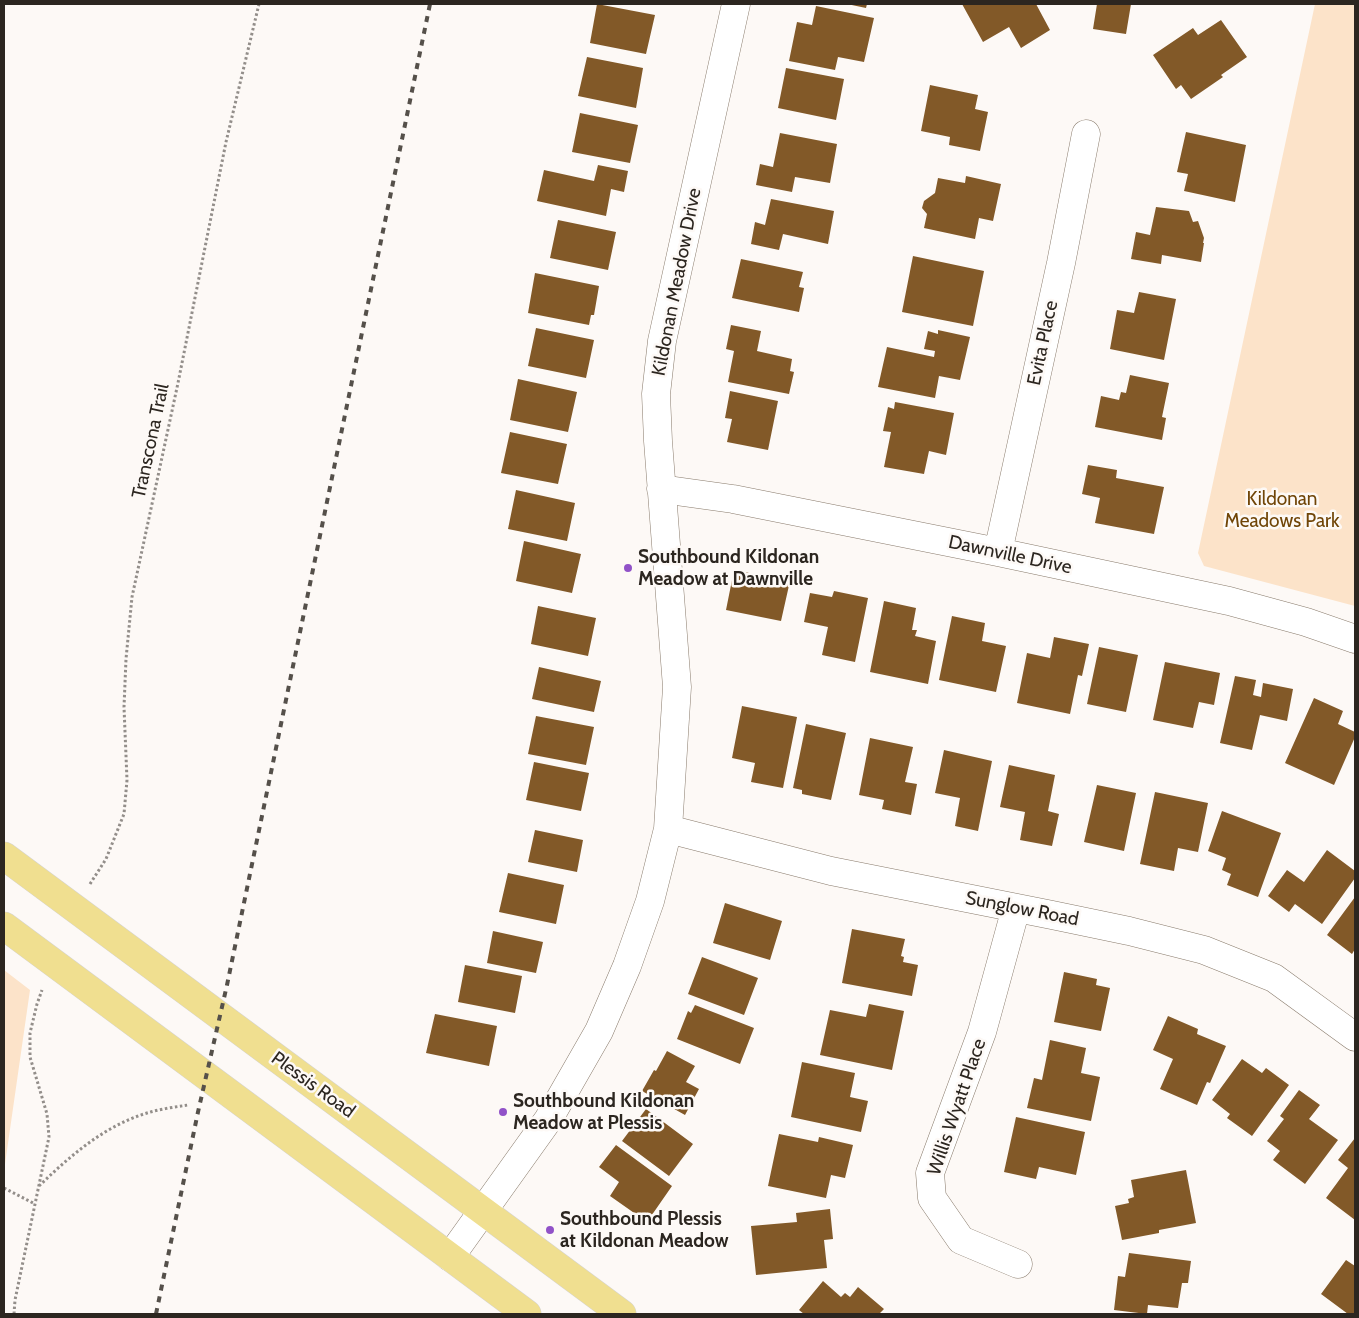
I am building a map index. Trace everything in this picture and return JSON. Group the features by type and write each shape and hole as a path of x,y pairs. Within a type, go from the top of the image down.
{"main road":[{"name":"Plessis Road","path":"4,856 622,1314"},
{"path":"4,926 527,1314"}],"street":[{"name":"Kildonan Meadow Drive","path":"450,1257 548,1120 599,1031 627,966 650,901 668,829 677,687 661,489 656,394 662,341 736,4"},
{"name":"Evita Place","path":"998,552 1061,263 1086,134"},
{"name":"Dawnville Drive","path":"661,489 733,498 1229,601 1306,622 1355,639"},
{"name":"Sunglow Road","path":"668,829 831,871 1129,931 1204,950 1274,978 1355,1037"},
{"name":"Willis Wyatt Place","path":"1016,908 982,1032 930,1173 932,1198 961,1240 1018,1264"}],"path":[{"name":"Transcona Trail","path":"92,882 106,859 124,814 127,780 124,706 125,678 132,597 178,383 226,142 259,4"},
{"path":"14,1314 15,1300 49,1138 47,1114 30,1057 32,1023 41,994"},
{"path":"39,1187 89,1142 120,1123 147,1113 188,1105"},
{"path":"4,1188 35,1204"}],"green space":[{"name":"Kildonan Meadows Park","path":"1315,4 1355,4 1355,606 1204,566 1198,553"},
{"path":"4,970 30,990 4,1171"}],"building":[{"path":"597,4 655,15 646,54 590,43"},
{"path":"847,4 867,4 866,8"},
{"path":"962,4 1036,4 1050,30 1021,48 1009,27 983,42"},
{"path":"1097,4 1131,4 1126,34 1093,29"},
{"path":"816,6 874,18 864,62 838,57 835,70 789,61 797,22 812,25"},
{"path":"1221,20 1247,57 1221,75 1223,77 1191,99 1181,85 1176,89 1153,55 1193,28 1198,35"},
{"path":"587,57 643,68 636,108 578,96"},
{"path":"786,68 844,79 836,120 778,108"},
{"path":"930,85 978,95 975,109 988,112 980,151 949,145 950,137 921,131"},
{"path":"580,113 638,125 630,163 572,152"},
{"path":"1186,132 1246,145 1235,202 1184,191 1188,174 1177,172"},
{"path":"780,133 837,144 830,183 795,177 792,192 756,185 760,164 773,167"},
{"path":"598,165 628,171 624,192 611,189 606,216 537,201 544,170 594,181"},
{"path":"966,176 1001,184 993,221 979,218 975,239 924,228 927,214 922,208 924,201 935,193 938,178 965,183"},
{"path":"771,199 834,211 828,244 783,234 779,250 751,244 755,222 765,225"},
{"path":"1156,207 1189,211 1193,222 1198,221 1204,238 1201,262 1162,255 1161,264 1131,259 1136,232 1150,235"},
{"path":"558,220 616,232 608,270 550,258"},
{"path":"913,256 984,271 973,326 902,312"},
{"path":"741,259 803,272 799,287 804,288 799,312 732,298"},
{"path":"535,273 599,286 594,315 591,315 589,325 528,313"},
{"path":"1139,292 1176,299 1164,360 1110,349 1117,310 1134,313"},
{"path":"731,325 761,331 757,351 792,359 790,371 794,372 789,394 728,382 734,351 726,349"},
{"path":"536,328 594,340 586,378 528,366"},
{"path":"938,330 970,337 960,380 939,376 935,398 878,387 887,347 934,357 935,351 924,349 928,331 938,334"},
{"path":"1130,375 1169,383 1162,417 1166,418 1162,440 1095,427 1101,396 1119,400 1121,392 1126,393"},
{"path":"518,379 577,392 568,432 510,420"},
{"path":"730,391 778,401 768,450 727,442 732,419 725,418"},
{"path":"895,402 954,413 946,455 929,451 924,474 884,467 891,432 883,431 888,407 894,409"},
{"path":"510,432 567,444 558,484 501,473"},
{"path":"1088,465 1117,470 1116,478 1164,487 1154,534 1095,523 1100,498 1082,494"},
{"path":"516,490 575,503 567,541 508,529"},
{"path":"524,541 581,554 572,593 516,581"},
{"path":"734,570 790,581 781,621 726,610"},
{"path":"834,591 868,598 855,662 822,655 828,627 804,622 810,593 832,597"},
{"path":"884,601 916,608 912,630 917,630 915,636 936,641 928,684 870,672"},
{"path":"538,606 596,618 588,656 531,644"},
{"path":"952,616 985,623 982,641 1006,646 996,692 939,680"},
{"path":"1054,637 1089,644 1082,676 1078,675 1070,714 1017,703 1027,653 1050,658"},
{"path":"1099,647 1138,655 1126,712 1087,704"},
{"path":"1165,662 1220,673 1214,705 1199,702 1193,728 1153,720"},
{"path":"539,667 601,681 594,712 532,699"},
{"path":"1235,676 1256,680 1253,695 1261,697 1263,683 1293,689 1287,721 1260,715 1252,750 1220,743"},
{"path":"1314,698 1343,711 1338,724 1355,732 1355,737 1334,785 1285,763"},
{"path":"742,706 797,717 783,788 751,782 755,763 732,758"},
{"path":"536,716 594,727 586,765 528,754"},
{"path":"806,724 846,733 831,800 802,794 802,790 793,788"},
{"path":"870,738 913,747 905,782 917,784 911,815 882,809 884,800 859,795"},
{"path":"944,750 992,761 978,831 955,826 960,798 935,793"},
{"path":"534,762 589,773 581,811 526,800"},
{"path":"1009,765 1055,775 1048,811 1059,814 1052,846 1020,840 1025,812 1000,807"},
{"path":"1097,785 1136,793 1124,851 1084,842"},
{"path":"1155,792 1208,803 1198,852 1178,848 1174,871 1140,864"},
{"path":"1222,811 1281,833 1258,897 1227,885 1231,874 1222,870 1226,858 1208,851"},
{"path":"535,830 583,840 577,872 528,862"},
{"path":"1327,850 1355,871 1355,878 1322,924 1295,904 1289,912 1268,896 1287,870 1304,882"},
{"path":"508,873 564,885 556,924 499,912"},
{"path":"1355,897 1355,949 1352,954 1327,935"},
{"path":"725,903 782,921 770,960 713,943"},
{"path":"852,929 905,939 901,956 904,957 903,962 918,965 912,996 842,983"},
{"path":"493,931 543,942 536,973 487,963"},
{"path":"702,957 758,978 744,1015 688,994"},
{"path":"465,965 522,976 515,1013 458,1002"},
{"path":"1064,972 1097,979 1096,985 1110,988 1101,1031 1054,1022"},
{"path":"869,1004 904,1011 892,1070 820,1055 830,1010 866,1017"},
{"path":"695,1005 754,1028 740,1064 677,1039 688,1011 691,1013"},
{"path":"435,1014 497,1026 489,1066 426,1053"},
{"path":"1168,1016 1198,1029 1197,1034 1226,1046 1210,1083 1207,1082 1197,1105 1160,1089 1173,1059 1153,1050"},
{"path":"1050,1040 1086,1048 1081,1073 1100,1077 1091,1121 1027,1108 1034,1078 1042,1080"},
{"path":"667,1051 695,1066 686,1082 699,1089 685,1115 642,1091"},
{"path":"1242,1059 1262,1073 1266,1068 1289,1085 1252,1136 1227,1118 1230,1114 1212,1100"},
{"path":"802,1062 855,1073 850,1097 868,1101 861,1132 791,1117"},
{"path":"1299,1090 1320,1105 1309,1119 1338,1140 1305,1184 1273,1160 1280,1151 1267,1141 1284,1119 1280,1116"},
{"path":"646,1109 693,1144 669,1176 622,1141"},
{"path":"1016,1117 1085,1132 1076,1175 1039,1167 1036,1179 1004,1172"},
{"path":"779,1134 818,1142 819,1137 853,1145 845,1178 831,1175 826,1198 768,1186"},
{"path":"1355,1138 1355,1220 1326,1198 1348,1168 1338,1160"},
{"path":"616,1145 672,1186 647,1222 610,1196 619,1182 599,1167"},
{"path":"1186,1170 1196,1223 1122,1240 1115,1206 1129,1203 1128,1199 1134,1197 1131,1180"},
{"path":"830,1209 833,1239 824,1240 827,1268 756,1275 751,1226 797,1222 796,1213"},
{"path":"1129,1253 1191,1261 1188,1283 1182,1283 1178,1308 1148,1305 1147,1314 1114,1310 1118,1276 1125,1277"},
{"path":"1346,1260 1355,1266 1355,1314 1348,1314 1321,1294"},
{"path":"823,1281 841,1297 845,1293 850,1297 858,1287 884,1309 879,1314 804,1314 799,1310"}],"railway":[{"path":"156,1314 198,1112 227,985 430,4"}],"place":[{"name":"Southbound Kildonan Meadow at Dawnville","path":"628,568"},
{"name":"Southbound Kildonan Meadow at Plessis","path":"503,1112"},
{"name":"Southbound Plessis at Kildonan Meadow","path":"550,1230"}]}
